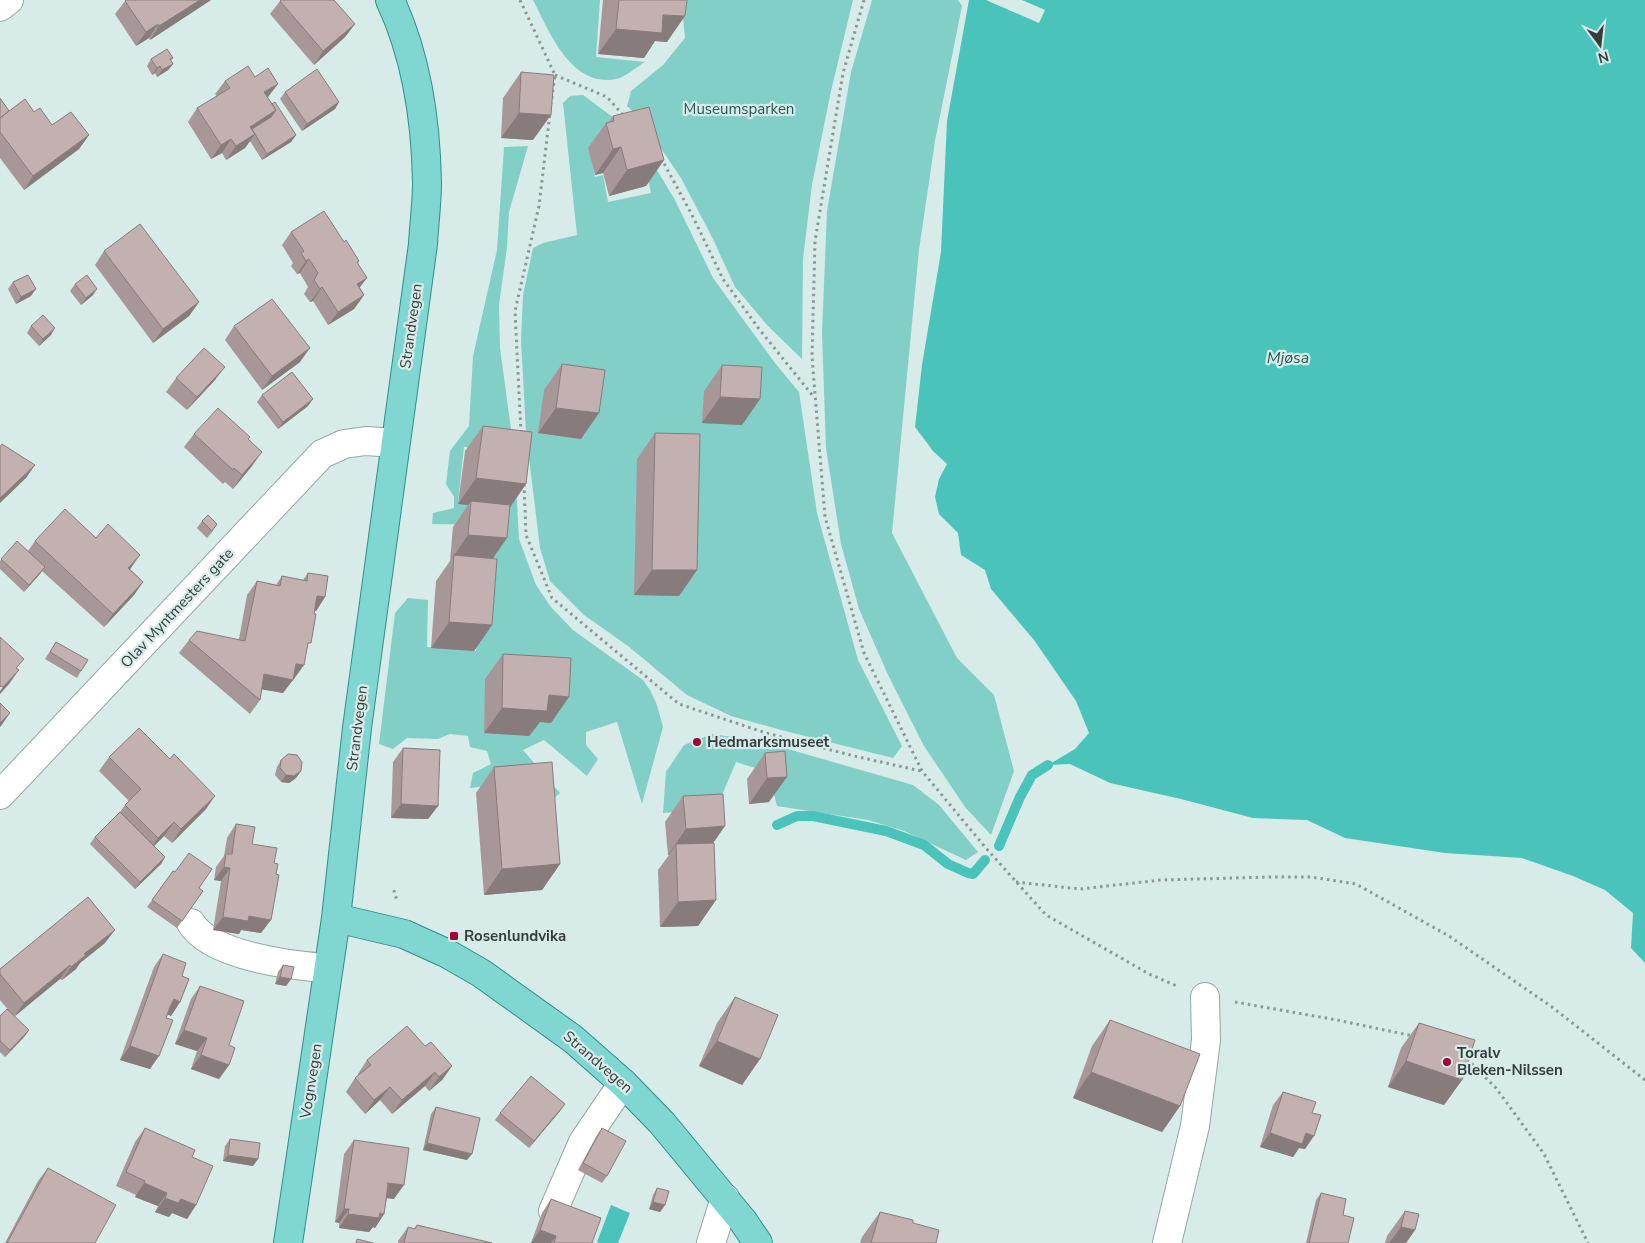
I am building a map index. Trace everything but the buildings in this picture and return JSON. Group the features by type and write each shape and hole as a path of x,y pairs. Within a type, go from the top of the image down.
{"main road":[{"name":"Strandvegen","path":"390,0 407,46 417,84 424,133 427,184 423,244 356,728 336,918 404,934 446,953 481,973 573,1039 623,1083 662,1123 725,1198 758,1243"},
{"name":"Vognvegen","path":"288,1243 336,918"}],"street":[{"path":"0,7 9,0"},
{"name":"Olav Myntmesters gate","path":"0,795 322,454 344,444 366,441 395,443"},
{"path":"191,923 207,939 242,954 300,966 328,968"},
{"path":"1168,1243 1195,1126 1206,1040 1205,997"},
{"path":"553,1211 583,1142 623,1083"},
{"path":"711,1243 725,1198"}],"path":[{"path":"520,0 555,75 538,206 515,311 521,438"},
{"path":"864,0 843,73 815,240 812,357 814,397 825,517 864,653 922,771 1046,915 1149,974 1205,997 1421,1037"},
{"path":"555,75 607,96 625,117"},
{"path":"661,158 691,213 723,279 759,329 814,397"},
{"path":"523,476 526,535 552,598 680,704 766,734 922,771"},
{"path":"1016,882 1080,889 1161,880 1311,877 1356,884 1449,936 1552,1007 1645,1080"},
{"path":"1459,1056 1467,1059 1496,1088 1522,1122 1544,1154 1588,1243"}],"green space":[{"path":"533,0 600,0 596,57 645,62 616,79 600,79 586,75 574,66 554,41"},
{"name":"Museumsparken","path":"687,0 853,0 831,91 812,185 803,259 802,359 768,326 735,287 713,239 681,178 641,119 627,106 631,91 663,65 685,38 683,18"},
{"path":"872,0 958,0 962,6 935,141 919,250 892,533 957,658 994,695 1014,771 991,835 965,807 924,746 889,677 859,609 841,544 826,448 822,333 827,211 851,72"},
{"path":"583,95 633,132 589,148 595,177 603,175 608,202 651,193 640,142 675,200 713,278 775,363 799,392 817,513 858,660 902,746 893,758 731,716 687,695 628,646 584,615 550,581 540,548 526,433 521,340 523,295 533,248 543,243 577,235 563,103 570,96"},
{"path":"528,146 509,212 507,247 499,305 500,348 514,451 464,447 458,503 509,510 515,465 519,539 536,585 551,607 573,630 643,680 657,705 663,727 642,804 617,722 586,732 586,745 598,759 587,776 544,740 523,750 560,793 543,808 531,781 470,788 473,773 491,764 487,751 470,747 468,736 450,734 438,739 407,738 393,749 379,744 395,613 408,598 428,600 427,647 476,651 480,582 493,525 432,524 433,513 454,508 454,497 446,484 450,451 469,426 473,356 497,250 504,147"},
{"path":"712,734 760,741 913,785 939,805 978,852 966,860 904,831 868,820 777,806 768,772 736,762 723,793 703,810 663,813 666,772 684,745"}],"water":[{"name":"Mjøsa","path":"969,0 1645,0 1645,963 1631,948 1633,913 1605,890 1573,876 1522,858 1445,853 1345,838 1307,820 1253,818 1110,783 1070,764 1048,765 1075,749 1089,733 1076,701 1034,640 991,589 985,570 961,555 958,533 939,514 935,497 939,479 947,464 933,451 915,427 922,365 941,252 947,121"},
{"path":"611,1205 630,1213 618,1243 599,1243 597,1242"}],"pier":[{"path":"986,0 1022,0 1045,10 1039,23"}],"waterway":[{"path":"999,846 1020,797 1032,775 1048,765"},
{"path":"777,825 797,816 813,816 886,831 924,845 948,864 973,874 985,860"}],"place":[{"name":"Hedmarksmuseet","path":"697,742"},
{"name":"Rosenlundvika","path":"454,936"},
{"name":"Toralv Bleken-Nilssen","path":"1447,1062"}]}
